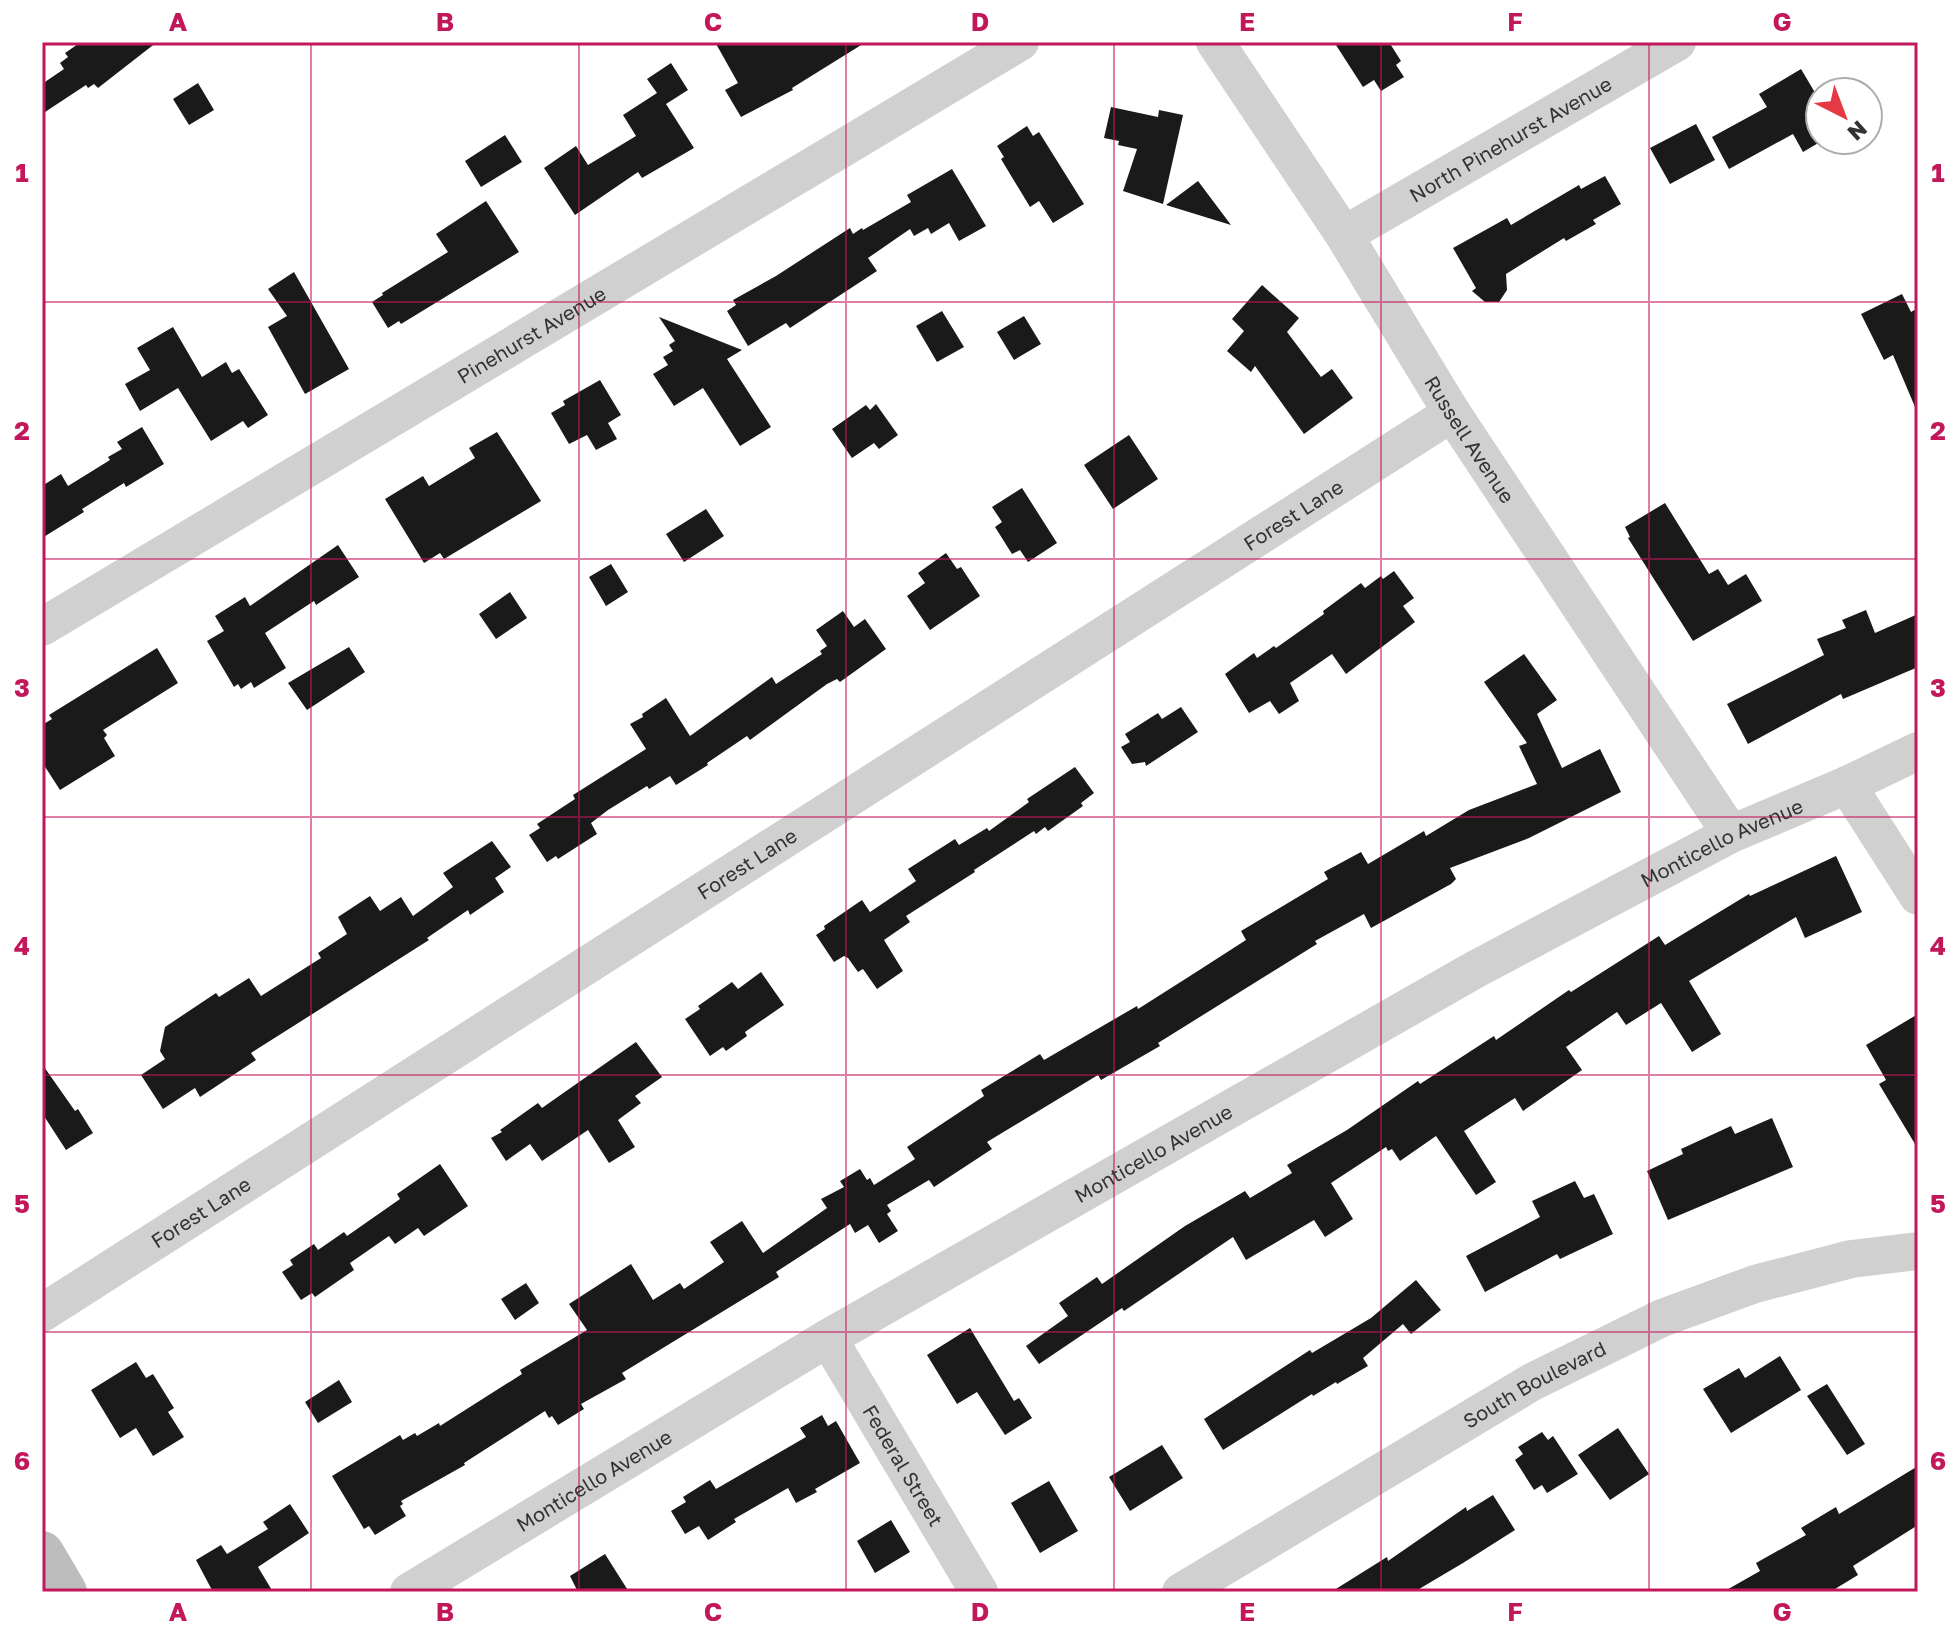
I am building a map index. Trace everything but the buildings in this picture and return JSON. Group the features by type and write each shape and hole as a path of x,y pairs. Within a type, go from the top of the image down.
{"street":[{"name":"Pinehurst Avenue","path":"42,627 1020,42"},
{"name":"Russell Avenue","path":"1215,42 1344,235 1452,413 1731,834"},
{"name":"North Pinehurst Avenue","path":"1344,235 1677,42"},
{"name":"Forest Lane","path":"42,1313 1452,413"},
{"name":"Monticello Avenue","path":"409,1592 828,1338 1476,969 1731,834 1918,751"},
{"path":"1847,785 1918,896"},
{"name":"South Boulevard","path":"1181,1592 1532,1382 1662,1318 1769,1280 1851,1259 1918,1251"},
{"name":"Federal Street","path":"828,1338 979,1592"},
{"path":"42,1553 65,1592"}]}
